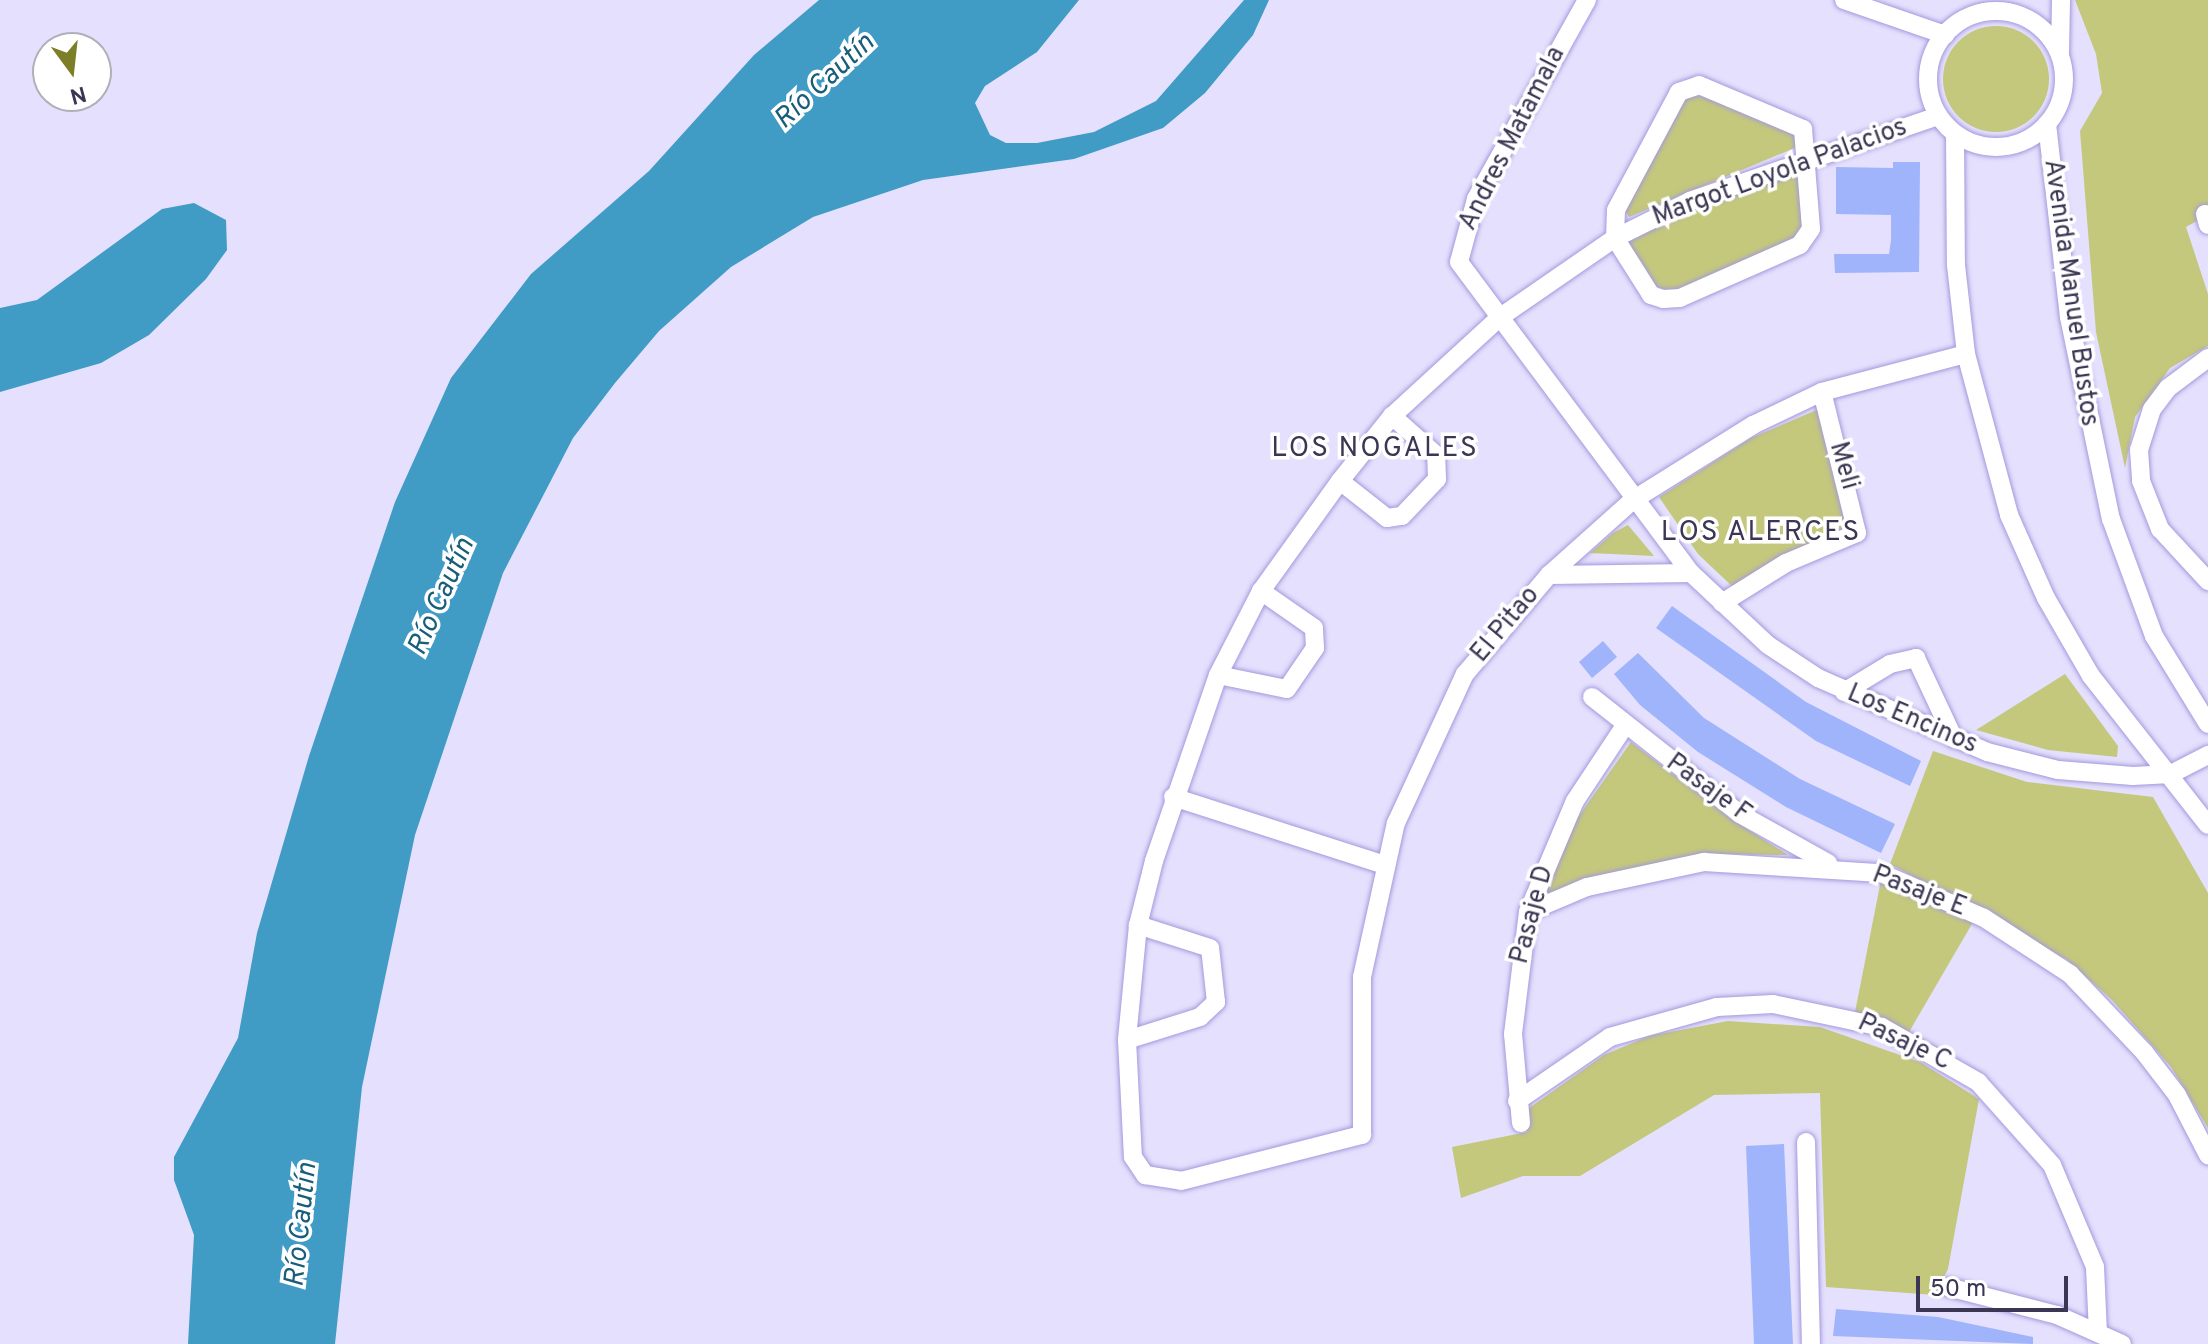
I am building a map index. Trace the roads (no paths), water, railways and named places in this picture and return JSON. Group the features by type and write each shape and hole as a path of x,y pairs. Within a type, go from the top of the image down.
{"street":[{"name":"Andres Matamala","path":"1499,318 1459,262 1457,250 1476,199 1587,0"},
{"path":"1844,0 1945,35"},
{"name":"Avenida Manuel Bustos","path":"1955,134 2003,147 2047,124 2061,103 2061,0"},
{"path":"2060,53 2026,17 1977,6 1945,35 1928,67 1938,116 1955,134 1956,265 1966,354 1996,478 2046,598 2117,713 2171,774 2208,825"},
{"path":"1699,85 1793,121 1803,129 1810,158 1809,237 1680,298 1651,295 1615,238 1616,210 1679,92 1688,87 1699,85"},
{"name":"Margot Loyola Palacios","path":"1133,1157 1127,1040 1138,925 1173,797 1218,675 1261,591 1340,481 1392,416 1499,318 1615,238 1690,201 1938,116"},
{"name":"Avenida Manuel Bustos","path":"2047,124 2069,317 2111,519 2154,636 2208,724"},
{"name":"Los Encinos","path":"1499,318 1633,500 1691,573 1768,645 1844,692 1954,739 2058,770 2171,774"},
{"name":"El Pitao","path":"1133,1157 1145,1175 1181,1181 1362,1135 1362,977 1385,865 1426,749 1465,674 1549,575 1633,500 1753,425 1822,392 1966,354"},
{"path":"2208,358 2168,388 2152,409 2139,450 2141,481 2160,529 2208,581"},
{"name":"Meli","path":"1722,603 1786,563 1857,533 1859,521 1822,392"},
{"path":"1340,481 1387,518 1402,516 1437,479 1436,455 1392,416"},
{"path":"1549,575 1691,573"},
{"path":"1218,675 1287,689 1315,648 1314,628 1261,591"},
{"path":"1844,692 1890,664 1916,658 1954,739"},
{"name":"Pasaje F","path":"1592,697 1624,727 1740,814 1835,867"},
{"name":"Pasaje D","path":"1521,1123 1517,1101 1514,1001 1528,912 1575,801 1624,727"},
{"path":"2171,774 2208,755"},
{"path":"1173,797 1385,865"},
{"name":"Pasaje E","path":"1528,912 1587,887 1704,862 1835,867 1881,873 1939,894 2070,974 2161,1073 2208,1155"},
{"path":"1127,1040 1200,1017 1216,1002 1210,948 1138,925"},
{"name":"Pasaje C","path":"1517,1101 1610,1037 1717,1007 1787,1006 1882,1027 1978,1082 2052,1165 2095,1267 2098,1332"},
{"path":"1806,1142 1811,1344"},
{"path":"1948,1287 2005,1298 2122,1344"}],"water":[{"name":"Río Cautín","path":"819,0 1079,0 1037,52 985,86 975,103 990,135 1006,143 1037,143 1094,132 1156,101 1244,0 1269,0 1253,35 1205,93 1163,128 1074,159 923,180 813,217 731,267 659,331 615,383 573,438 503,573 415,835 362,1087 335,1344 188,1344 194,1235 174,1180 174,1157 238,1038 257,933 309,756 395,502 451,378 531,274 649,171 754,55"},
{"path":"194,203 226,220 227,250 206,279 149,335 101,363 0,392 0,308 37,300 162,209"}],"district":[{"name":"LOS NOGALES","path":"1375,449"},
{"name":"LOS ALERCES","path":"1761,533"}]}
